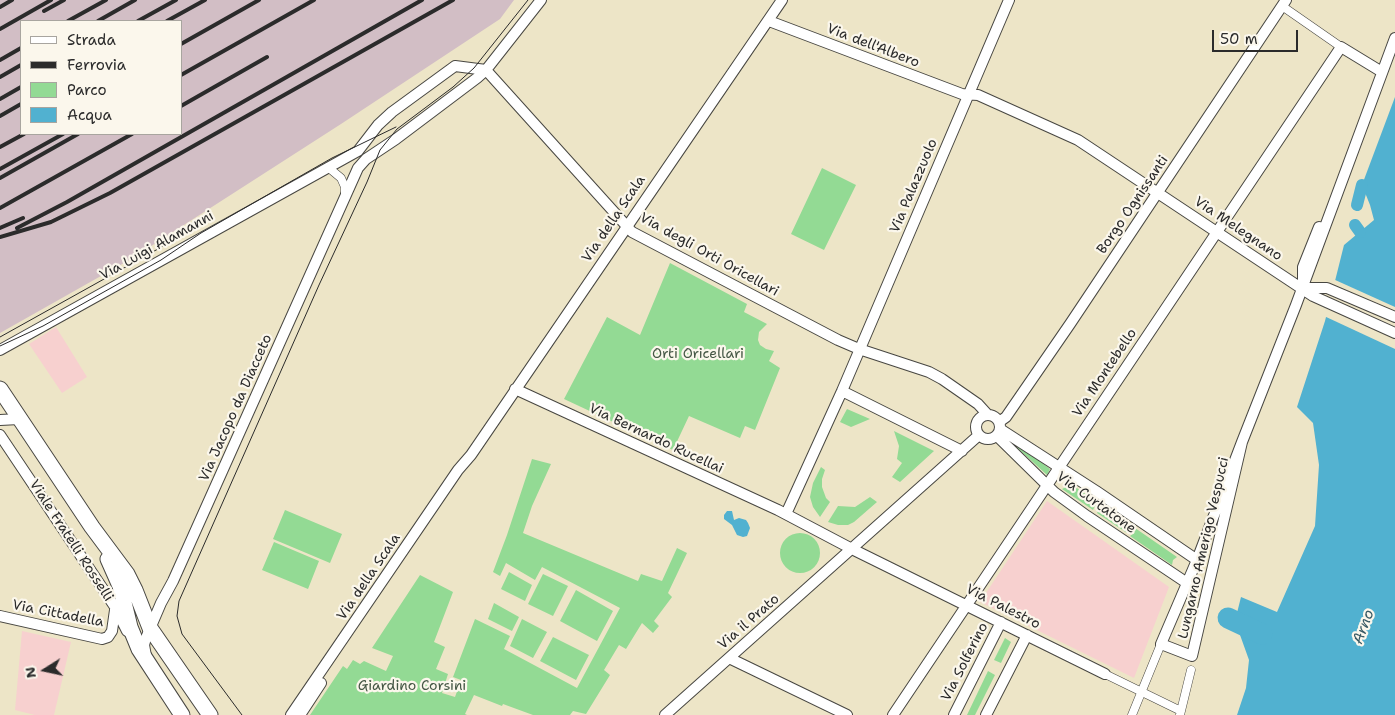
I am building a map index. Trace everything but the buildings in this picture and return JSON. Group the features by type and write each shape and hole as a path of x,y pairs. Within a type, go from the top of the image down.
{"main road":[{"path":"0,389 92,527 130,579 150,628 210,715"},
{"name":"Viale Fratelli Rosselli","path":"92,527 118,582 130,627 139,649 182,715"}],"street":[{"path":"344,198 356,171 366,159 457,95 486,70 541,0"},
{"name":"Via della Scala","path":"291,715 782,0"},
{"name":"Via Palazzuolo","path":"843,387 1009,0"},
{"path":"1284,3 1341,47 1382,72"},
{"name":"Borgo Ognissanti","path":"999,429 1284,3"},
{"name":"Via dell'Albero","path":"769,21 962,94 978,95 1078,140 1158,192"},
{"name":"Lungarno Amerigo Vespucci","path":"1132,715 1197,560 1303,288 1303,267 1306,258 1316,231 1332,208 1395,38"},
{"name":"Via Montebello","path":"893,715 1341,47"},
{"name":"Via Luigi Alamanni","path":"0,350 358,151 378,125 392,112 455,66 486,70"},
{"name":"Via degli Orti Oricellari","path":"486,70 635,234 838,340 858,349 929,372 978,404 988,415"},
{"path":"329,168 338,174 343,181 344,198"},
{"name":"Via Melegnano","path":"1158,192 1322,301 1395,333"},
{"name":"Via Jacopo da Diacceto","path":"150,628 344,198"},
{"path":"1303,288 1327,288 1395,316"},
{"path":"852,549 786,514 843,387 962,451"},
{"name":"Via Bernardo Rucellai","path":"515,389 786,514"},
{"path":"979,435 990,440 999,429 994,417 988,415"},
{"name":"Via il Prato","path":"665,715 962,451 979,435 976,429 977,422 982,417 988,415"},
{"path":"0,420 19,419"},
{"name":"Via Curtatone","path":"999,429 1197,560"},
{"name":"Via Curtatone","path":"999,429 1047,485 1087,516 1187,583"},
{"name":"Viale Fratelli Rosselli","path":"0,435 115,607 139,649"},
{"name":"Lungarno Amerigo Vespucci","path":"1161,644 1192,656 1242,442"},
{"name":"Via della Scala","path":"300,715 464,473 471,455"},
{"name":"Via Palestro","path":"852,549 1141,692"},
{"name":"Via Cittadella","path":"0,616 102,638 108,637 112,631 115,620 115,607"},
{"name":"Via Solferino","path":"954,715 1001,622"},
{"name":"Viale Fratelli Rosselli","path":"150,628 144,650 151,669"},
{"path":"986,715 1027,635"},
{"path":"729,658 847,715"},
{"path":"1141,692 1180,713 1191,670"}],"shaded area":[{"path":"0,0 514,0 500,19 131,259 0,333"},
{"path":"56,327 87,377 62,393 29,344"},
{"path":"1047,501 1169,587 1134,678 980,602"},
{"path":"22,631 71,642 54,715 35,715 15,710"}],"green space":[{"path":"822,168 856,185 824,250 791,234"},
{"name":"Orti Oricellari","path":"670,263 747,304 744,312 767,324 759,332 758,340 760,345 774,351 769,361 780,368 755,430 745,426 740,438 689,416 673,450 564,399 607,317 640,335"},
{"path":"847,409 870,419 851,427 840,422"},
{"path":"894,431 934,451 900,482 892,477 902,463 897,459 899,446"},
{"path":"1014,441 1050,469 1047,475 1012,443"},
{"name":"Giardino Corsini","path":"532,459 551,464 532,506 523,533 638,581 641,574 662,581 677,548 687,553 668,593 672,597 654,621 659,626 653,633 642,623 626,649 619,645 604,670 610,675 586,714 573,711 570,715 533,715 474,695 465,714 467,715 310,715 343,666 347,669 353,660 360,664 364,661 386,671 393,656 372,648 420,575 453,592 434,642 445,647 436,669 448,674 442,693 455,697 461,680 453,677 475,619 510,636 504,649 577,688 620,608 542,567 535,580 506,563 500,576 493,572"},
{"path":"821,467 825,470 822,487 826,498 830,502 820,517 813,507 810,497 813,483"},
{"path":"1067,481 1098,503 1093,510 1062,489 1066,487"},
{"path":"870,497 877,502 854,522 848,525 838,525 828,522 838,506 855,507"},
{"path":"1102,505 1131,525 1127,533 1097,513"},
{"path":"285,510 342,534 330,563 273,539"},
{"path":"1135,528 1177,557 1173,560 1172,565 1130,536 1134,533"},
{"path":"800,533 814,539 820,553 814,567 800,573 786,567 780,553 786,539"},
{"path":"274,542 319,561 308,589 262,570"},
{"path":"509,572 532,585 525,601 501,589"},
{"path":"543,574 568,586 553,616 528,604"},
{"path":"576,590 613,611 597,641 560,621"},
{"path":"494,603 519,617 512,631 488,619"},
{"path":"522,619 547,632 533,658 510,646"},
{"path":"553,637 589,655 576,680 540,661"},
{"path":"1005,638 1011,642 1001,663 994,660"},
{"path":"988,671 995,675 975,715 967,715"}],"water":[{"name":"Arno","path":"1395,97 1395,715 1237,715 1246,688 1249,660 1235,621 1241,597 1277,612 1315,526 1319,465 1313,423 1297,407 1325,321 1344,245 1374,220 1362,185"},
{"path":"727,511 732,511 734,520 739,518 746,520 750,528 747,536 737,535 732,525 724,519"}],"pier":[{"path":"1333,279 1395,307 1395,349 1324,316"}],"waterway":[{"path":"1357,205 1362,185"},
{"path":"1355,225 1360,232"},
{"path":"1228,618 1262,634"}],"tram line":[{"path":"242,715 182,634 177,616 179,601 380,150 397,129 453,87 474,68 528,0"},
{"path":"0,346 43,326 161,260 201,233 332,158 396,127"},
{"path":"0,337 201,225"}],"railway":[{"path":"0,7 12,0"},
{"path":"0,29 51,0"},
{"path":"44,11 64,0"},
{"path":"70,20 106,0"},
{"path":"100,20 135,0"},
{"path":"140,20 176,0"},
{"path":"169,20 205,0"},
{"path":"182,43 259,0"},
{"path":"182,74 314,0"},
{"path":"17,228 67,202 422,0"},
{"path":"0,237 51,222 110,193 453,0"},
{"path":"0,60 20,49"},
{"path":"182,105 267,57"},
{"path":"0,77 20,66"},
{"path":"0,99 20,88"},
{"path":"0,116 20,105"},
{"path":"0,147 22,135"},
{"path":"0,169 61,135"},
{"path":"0,178 76,135"},
{"path":"0,208 130,135"},
{"path":"0,228 23,218"}]}
